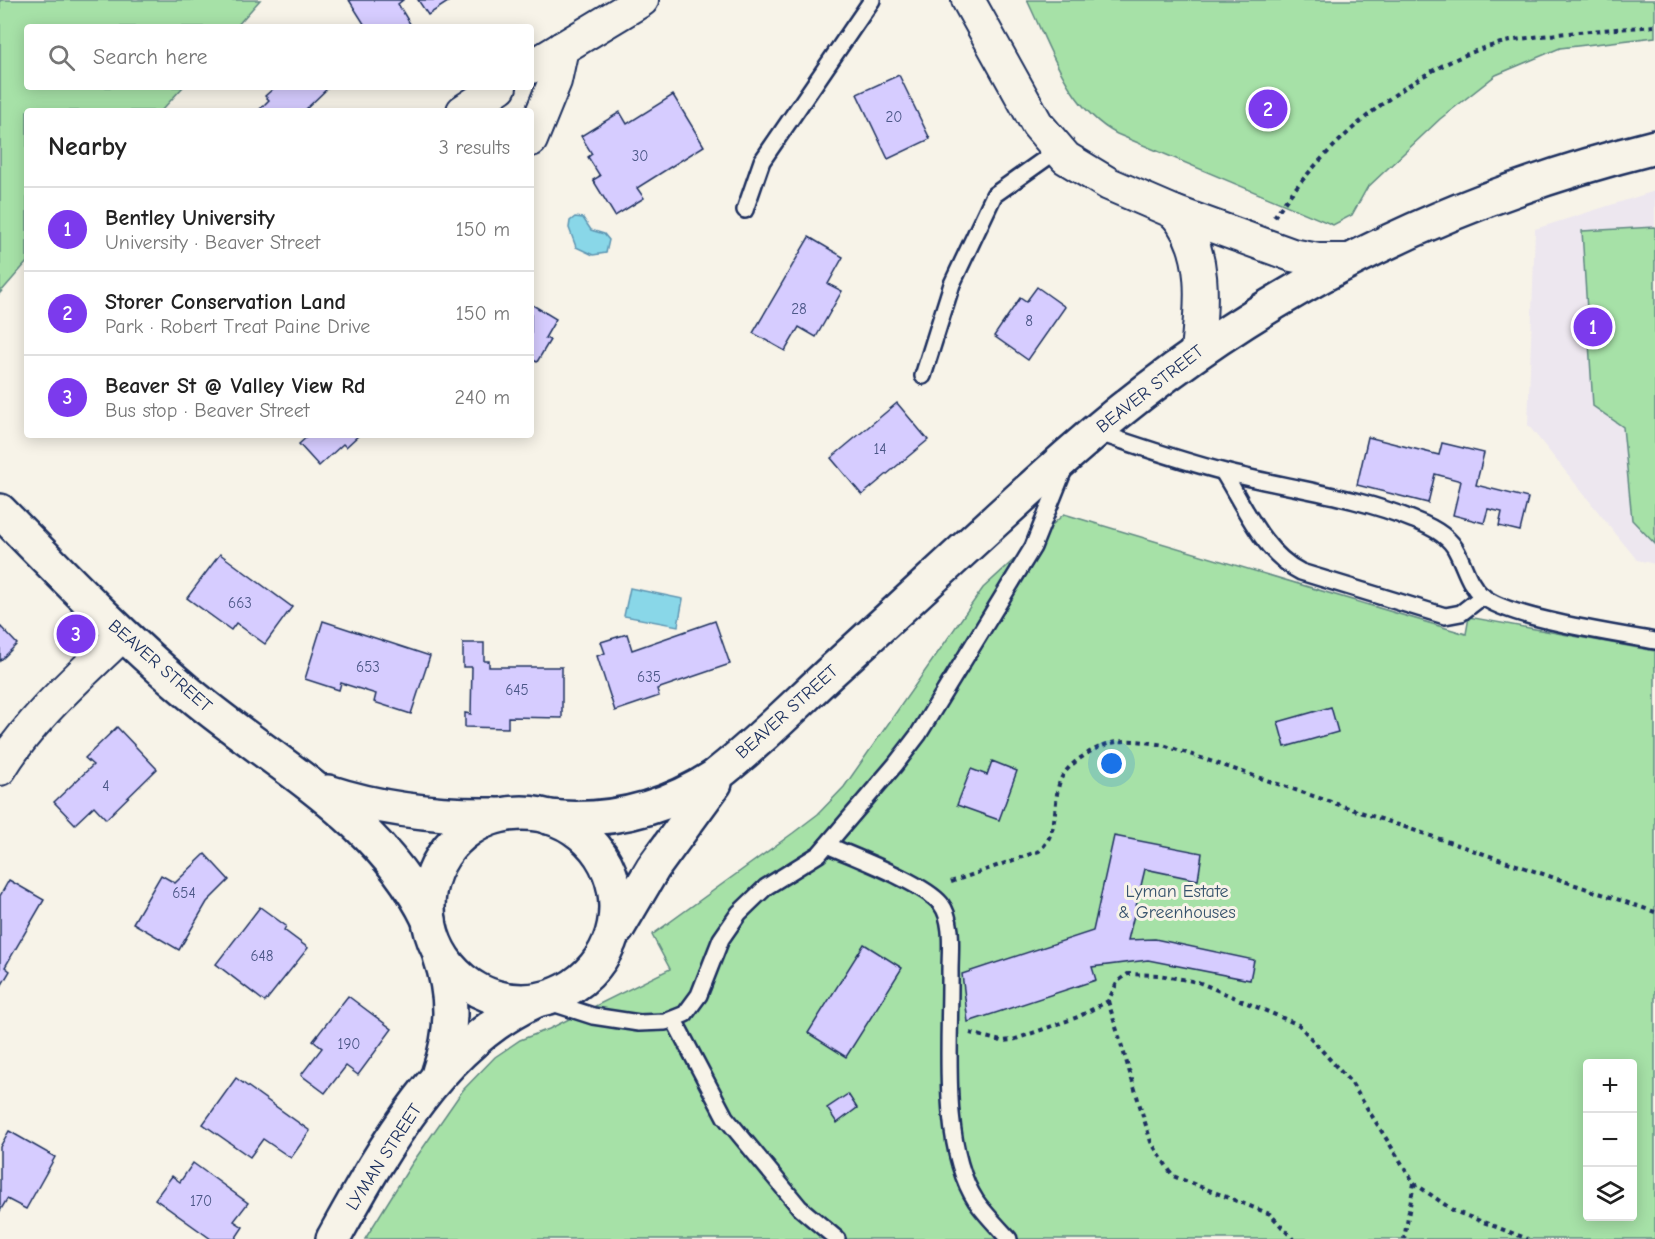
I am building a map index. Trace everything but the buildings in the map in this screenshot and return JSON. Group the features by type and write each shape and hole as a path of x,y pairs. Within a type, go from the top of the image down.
{"main road":[{"name":"BEAVER STREET","path":"548,817 573,819 634,813 697,788 729,765 1069,454 1197,351 1285,294 1348,260 1479,202 1553,176 1655,147"},
{"name":"BEAVER STREET","path":"0,511 122,634 240,735 306,782 365,831 411,885 433,934"},
{"name":"BEAVER STREET","path":"607,947 653,868 729,765"},
{"name":"BEAVER STREET","path":"306,782 327,792 373,805 456,815 504,815"},
{"path":"519,813 548,817 584,836 608,868 616,908 607,947 594,966 578,982 565,991 540,999 506,1000 478,990 454,973 433,934 429,889 441,859 461,835 474,826 504,815 519,813"},
{"name":"LYMAN STREET","path":"433,934 450,994 451,1016 449,1038 438,1077"},
{"name":"LYMAN STREET","path":"333,1239 373,1172 438,1077 454,1058 489,1027 540,999"}],"street":[{"path":"534,66 642,0"},
{"path":"968,0 1037,124 1066,158 1108,184 1174,212 1292,255 1318,260 1348,260"},
{"path":"534,133 555,81 562,48"},
{"path":"468,108 495,90"},
{"path":"1174,212 1189,232 1198,259 1201,315 1197,351"},
{"path":"0,769 17,742 122,634"}],"lane":[{"path":"745,210 762,161 872,0"},
{"path":"923,376 952,284 993,195 1059,149"},
{"path":"1096,432 1223,472 1385,510 1415,520 1438,532 1456,549 1471,583 1483,596 1508,609 1583,628 1655,641"},
{"path":"540,999 610,1019 653,1023 674,1020 693,1005 722,939 739,913 766,887 809,861 827,845 896,765 918,735 1024,565 1054,501 1069,454"},
{"path":"1223,472 1272,551 1285,564 1301,572 1445,616 1461,613 1483,596"},
{"path":"827,845 940,902 949,923 951,1121 961,1167 975,1200 1009,1239"},
{"path":"674,1020 725,1117 800,1208 837,1239"}],"path":[{"path":"1292,192 1336,143 1378,108 1418,80 1465,56 1508,42 1655,26"},
{"path":"929,895 963,877 1040,851 1048,842 1053,829 1060,779 1074,762 1113,741 1139,741 1163,745 1655,912"},
{"path":"951,1033 967,1032 1001,1041 1013,1040 1078,1017 1108,1001 1118,981 1128,974 1159,975 1198,982 1299,1025 1352,1084 1414,1183 1454,1211 1528,1239"},
{"path":"1108,1001 1150,1142 1173,1176 1270,1214 1293,1239"},
{"path":"1404,1239 1414,1183"}],"shaded area":[{"path":"1655,191 1655,564 1637,560 1528,425 1535,229"}],"green space":[{"path":"0,0 260,0 239,24 24,24 24,90 180,90 164,108 24,108 24,265 0,293"},
{"path":"1027,0 1655,0 1655,37 1560,48 1496,75 1440,119 1367,188 1352,215 1333,225 1117,134 1100,123 1073,93 1062,75"},
{"path":"1655,227 1655,544 1632,520 1623,427 1593,406 1582,231"},
{"name":"Lyman Estate & Greenhouses","path":"1064,514 1466,634 1469,617 1655,651 1655,1239 365,1239 411,1165 463,1090 495,1057 520,1040 549,1029 670,969 652,935 818,814 844,787 983,588"}],"water":[{"path":"575,217 583,218 591,230 604,234 609,240 606,253 593,255 576,247 569,228 570,221"},
{"path":"630,588 683,599 678,626 624,616"}],"place":[{"name":"Storer Conservation Land","path":"1268,109"},
{"name":"Bentley University","path":"1593,327"},
{"name":"Beaver St @ Valley View Rd","path":"76,634"}]}
